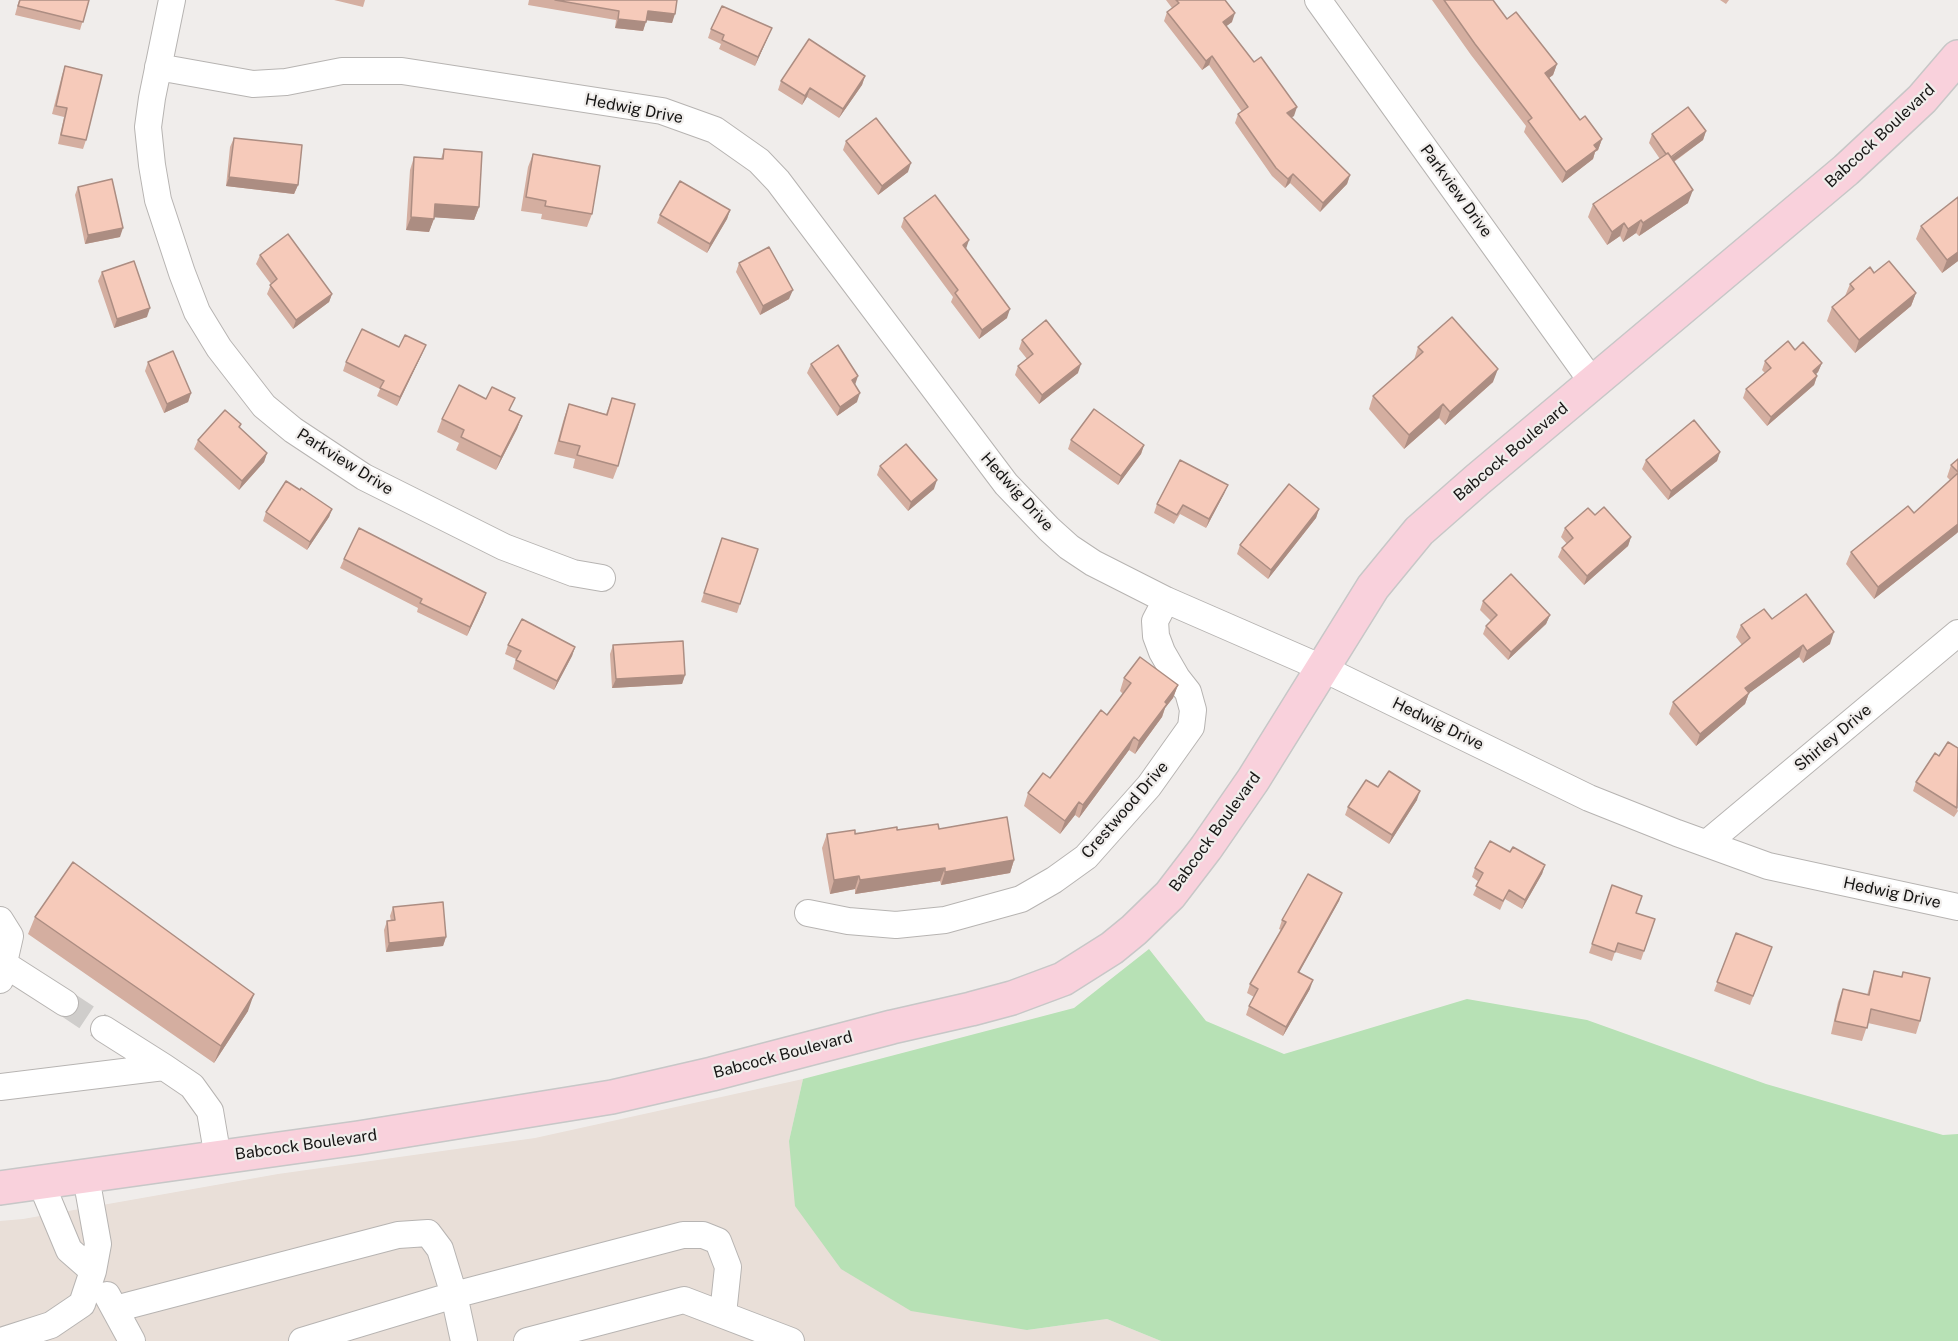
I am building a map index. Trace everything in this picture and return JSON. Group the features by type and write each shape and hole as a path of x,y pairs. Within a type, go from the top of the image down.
{"main road":[{"name":"Babcock Boulevard","path":"0,1188 475,1120 612,1097 971,1009 1012,998 1063,979 1112,948 1170,895 1253,780 1373,587 1419,531 1846,170 1922,99 1958,57"}],"street":[{"name":"Parkview Drive","path":"172,0 148,127 152,165 158,200 168,234 197,312 219,348 264,406 330,457 409,501 504,547 573,573 602,578"},
{"name":"Parkview Drive","path":"1318,0 1593,383"},
{"name":"Hedwig Drive","path":"158,67 253,84 286,82 342,71 402,71 662,111 715,130 759,161 778,181 982,455 1028,509 1069,547 1094,563 1166,600 1322,668 1589,798 1768,866 1958,907"},
{"name":"Crestwood Drive","path":"808,913 848,921 896,925 945,920 1021,899 1054,880 1086,857 1149,786 1191,727 1193,710 1188,692 1162,652 1156,636 1155,621 1166,600"},
{"name":"Shirley Drive","path":"1707,843 1958,633"},
{"path":"0,920 10,936 2,972 65,1003"},
{"path":"104,1029 192,1086 210,1111 218,1158"},
{"path":"0,1087 164,1066"},
{"path":"1,1341 51,1325 82,1304 93,1271 98,1244 86,1176"},
{"path":"41,1183 69,1250 93,1271 132,1341"},
{"path":"115,1310 398,1235 428,1233 440,1249 454,1295 464,1341"},
{"path":"302,1341 454,1295 683,1235 703,1234 718,1241 728,1268 723,1314"},
{"path":"527,1341 607,1331 684,1300 789,1341"}],"shaded area":[{"path":"803,1079 789,1141 1027,1330 1107,1319 1161,1341 0,1341 0,1221 23,1219 278,1174 535,1138"}],"green space":[{"path":"1149,949 1206,1021 1284,1054 1467,999 1587,1020 1766,1084 1943,1135 1958,1134 1958,1341 1161,1341 1107,1319 1027,1330 911,1311 841,1269 795,1206 789,1141 803,1079 1074,1008"}],"building":[{"path":"20,0 89,0 83,22 18,6"},
{"path":"555,0 677,0 675,14 648,11 646,22 618,19 619,11"},
{"path":"1176,0 1225,0 1235,13 1223,22 1254,62 1261,57 1297,107 1287,113 1350,175 1323,203 1293,174 1288,179 1276,168 1238,114 1248,107 1212,56 1206,61 1167,12 1179,3"},
{"path":"1444,0 1493,0 1507,19 1516,12 1557,64 1545,73 1580,120 1585,116 1602,139 1594,145 1597,149 1566,172 1528,121 1532,118"},
{"path":"722,6 772,28 758,57 722,40 724,35 711,29"},
{"path":"809,39 865,76 843,109 810,88 805,96 781,81"},
{"path":"65,66 102,75 86,140 61,135 67,108 56,106"},
{"path":"1688,107 1706,131 1671,157 1668,153 1666,154 1652,134"},
{"path":"876,118 911,163 882,186 846,141"},
{"path":"234,138 302,145 298,185 229,177"},
{"path":"444,149 482,152 479,207 435,204 434,219 411,217 414,157 443,159"},
{"path":"1668,153 1693,190 1643,223 1641,220 1628,229 1624,223 1612,232 1593,204"},
{"path":"533,154 600,166 592,214 545,206 546,201 526,197"},
{"path":"112,179 123,228 88,235 78,187"},
{"path":"680,181 730,210 710,244 660,215"},
{"path":"935,195 969,240 963,245 1010,309 982,330 955,293 958,290 904,218"},
{"path":"1958,197 1958,252 1947,260 1921,226"},
{"path":"288,234 332,294 296,320 270,285 277,279 260,255"},
{"path":"769,247 793,290 763,306 739,263"},
{"path":"134,261 150,308 117,319 102,272"},
{"path":"1889,261 1916,293 1859,340 1832,307 1854,289 1850,284 1870,267 1874,273"},
{"path":"1452,317 1498,369 1450,412 1443,404 1409,435 1373,396 1423,352 1418,347"},
{"path":"1046,320 1081,364 1042,395 1018,366 1033,354 1022,340"},
{"path":"362,329 399,347 405,335 426,345 400,397 380,388 384,381 346,362"},
{"path":"1788,341 1795,350 1803,342 1822,363 1813,371 1817,376 1771,417 1746,389 1771,368 1765,361"},
{"path":"838,345 858,376 852,380 860,393 840,407 811,364"},
{"path":"173,351 191,393 167,404 148,362"},
{"path":"459,385 486,399 492,387 515,398 509,410 522,416 501,457 461,437 464,430 442,419"},
{"path":"612,398 635,404 618,466 577,455 580,446 559,441 569,404 607,415"},
{"path":"1094,409 1144,445 1121,476 1071,440"},
{"path":"225,410 241,424 239,427 267,453 242,481 198,440"},
{"path":"1694,420 1720,452 1671,491 1646,460"},
{"path":"906,444 937,480 911,502 880,466"},
{"path":"1958,459 1958,472 1951,465"},
{"path":"1180,460 1228,485 1209,519 1183,505 1177,515 1157,504"},
{"path":"1958,473 1958,524 1878,587 1851,552 1908,506 1914,513"},
{"path":"286,481 300,490 301,488 332,509 310,542 266,512"},
{"path":"1289,484 1319,509 1271,570 1240,545"},
{"path":"1604,507 1631,537 1587,576 1562,548 1573,538 1565,528 1588,508 1595,515"},
{"path":"359,528 486,593 470,627 420,603 422,599 344,559"},
{"path":"722,538 758,549 740,604 704,593"},
{"path":"1511,574 1550,615 1511,652 1486,626 1497,615 1483,601"},
{"path":"1806,594 1834,632 1807,651 1803,645 1745,688 1749,693 1700,734 1673,702 1750,638 1741,625 1764,609 1772,619"},
{"path":"522,619 575,647 557,681 516,660 521,651 508,645"},
{"path":"683,641 685,675 616,679 613,645"},
{"path":"1140,657 1178,685 1165,702 1167,704 1139,741 1134,737 1083,805 1079,802 1065,821 1028,793 1043,773 1050,778 1101,710 1107,715 1131,683 1124,678"},
{"path":"1948,742 1958,748 1957,808 1916,782 1935,753 1939,756"},
{"path":"1389,771 1420,791 1392,835 1348,807 1366,780 1378,787"},
{"path":"1007,817 1014,860 945,872 945,868 860,880 859,876 834,880 827,834 855,830 855,834 897,827 897,830 938,824 939,829"},
{"path":"1490,841 1510,852 1513,847 1545,865 1525,900 1509,890 1503,901 1476,886 1483,873 1475,868"},
{"path":"73,862 254,994 221,1046 35,917"},
{"path":"1308,874 1342,893 1298,972 1313,980 1286,1027 1249,1006 1258,989 1250,984 1286,922 1282,920"},
{"path":"1612,885 1642,896 1636,913 1655,919 1644,951 1618,943 1615,952 1592,944"},
{"path":"443,902 446,937 389,943 387,921 395,920 393,907"},
{"path":"1736,933 1772,947 1753,996 1717,982"},
{"path":"1874,971 1902,977 1903,972 1930,978 1920,1021 1871,1009 1867,1028 1835,1021 1843,989 1869,995"}],"tunnel":[{"path":"65,1003 104,1029"}]}
